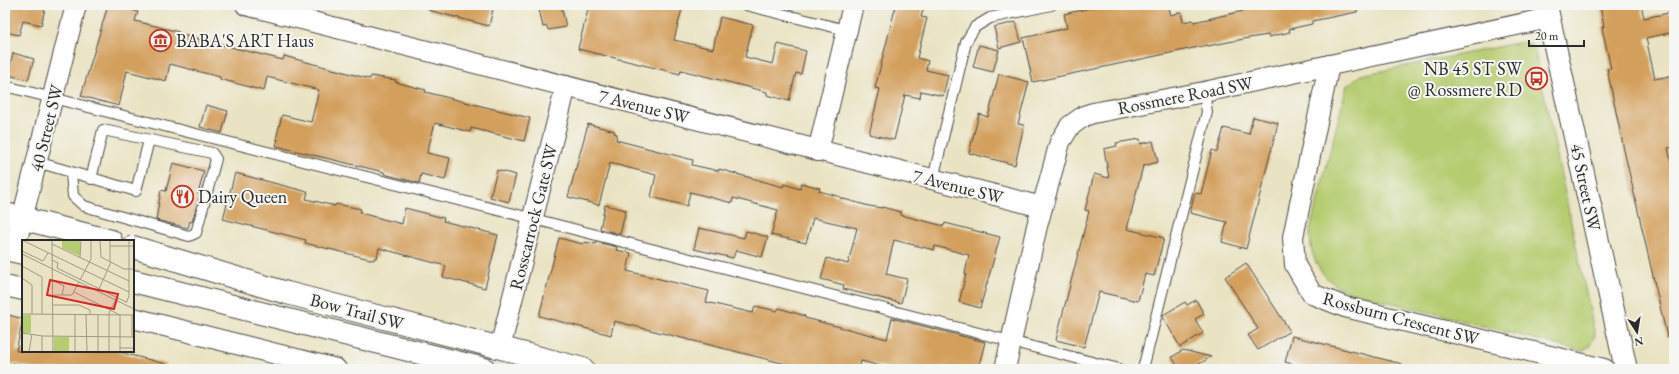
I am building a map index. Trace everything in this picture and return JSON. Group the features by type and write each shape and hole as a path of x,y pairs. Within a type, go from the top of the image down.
{"main road":[{"name":"45 Street SW","path":"1548,12 1626,369"},
{"path":"14,216 106,240"},
{"name":"Bow Trail SW","path":"134,247 287,293 583,369"},
{"name":"Bow Trail SW","path":"134,281 484,369"}],"street":[{"name":"40 Street SW","path":"14,251 14,216 37,162 54,99 76,5"},
{"name":"7 Avenue SW","path":"246,5 1042,207"},
{"path":"818,151 853,5"},
{"name":"Rossmere Road SW","path":"1005,369 1042,207 1060,142 1070,126 1076,121 1093,114 1329,66 1548,12"},
{"name":"Rossburn Crescent SW","path":"1329,66 1294,236 1295,265 1312,294 1345,307 1604,369"},
{"name":"Rosscarrock Gate SW","path":"500,348 534,219 566,86"},
{"path":"5,286 22,290"},
{"path":"134,318 336,369"}],"lane":[{"path":"746,5 846,30"},
{"path":"933,180 966,42 976,27 990,18 1051,5"},
{"path":"5,86 534,219 1119,369"},
{"path":"1143,369 1207,112 1204,92"},
{"path":"72,173 73,196 84,206 189,236 196,233 216,159 212,153 103,130 91,179"},
{"path":"37,162 136,191 149,140"}],"green space":[{"path":"1522,42 1530,44 1535,52 1595,335 1589,347 1581,351 1350,292 1340,288 1325,276 1319,268 1312,251 1310,241 1310,230 1347,85 1361,75"}],"building":[{"path":"5,5 46,5 41,25 23,21 19,35 5,32"},
{"path":"108,5 115,5 138,12 135,21 179,32 178,34 283,60 284,56 370,79 371,76 396,80 395,82 426,90 425,92 530,118 524,141 471,128 470,132 435,123 427,153 450,158 445,180 421,174 419,183 384,174 384,172 276,146 278,139 276,139 282,115 311,122 319,90 267,77 264,91 220,79 220,77 170,64 166,81 127,71 119,106 81,96"},
{"path":"428,5 494,5 489,26 428,10"},
{"path":"538,5 561,5 566,27 548,30 547,26 543,27"},
{"path":"589,5 683,5 674,40 713,49 720,17 753,25 745,57 773,64 778,44 806,51 801,74 796,73 789,101 767,95 767,92 681,70 680,74 578,49"},
{"path":"896,5 925,5 921,17 927,18 917,58 928,61 926,70 948,75 943,96 921,91 920,98 905,95 894,140 869,134 880,89 875,88"},
{"path":"1104,5 1168,5 1171,15 1181,12 1183,22 1193,20 1194,22 1243,11 1242,7 1250,5 1357,5 1357,12 1312,21 1312,24 1289,29 1290,32 1269,37 1268,35 1208,45 1033,82 1023,38 1067,28 1064,14"},
{"path":"1600,5 1641,5 1644,18 1674,12 1674,32 1646,38 1655,79 1674,75 1674,147 1668,148 1674,176 1674,220 1671,220 1674,236 1674,336 1667,337 1624,150 1607,69 1611,69 1602,27 1604,27"},
{"path":"1016,22 1021,42 999,48 994,27"},
{"path":"979,45 999,50 993,72 973,67"},
{"path":"13,53 34,59 28,80 8,75"},
{"path":"999,74 1029,82 1018,124 1024,125 1015,165 969,153 979,114 988,117"},
{"path":"206,105 228,111 222,133 200,127"},
{"path":"1253,117 1278,123 1246,249 1222,242 1227,222 1190,213 1195,193 1201,194 1212,150 1217,152 1224,128 1249,134"},
{"path":"588,124 615,131 614,133 617,134 616,140 693,160 692,165 719,171 719,169 783,187 784,184 800,189 801,183 820,188 819,191 841,197 840,198 869,206 882,207 901,212 901,215 944,226 945,223 1000,237 980,308 959,302 969,255 935,246 934,250 894,240 886,274 907,279 901,303 843,289 844,285 821,279 827,258 848,264 857,228 813,218 806,243 771,235 778,210 733,198 732,203 690,192 687,206 651,197 656,175 610,163 599,205 568,197"},
{"path":"1140,139 1141,144 1153,141 1158,162 1143,166 1127,229 1164,238 1154,276 1145,274 1138,301 1099,292 1084,347 1056,340 1089,211 1085,210 1094,174 1109,178 1104,149 1117,146 1116,143"},
{"name":"Dairy Queen","path":"173,163 204,171 198,194 200,194 192,222 190,221 188,228 156,220 161,190 166,191"},
{"path":"497,170 516,175 509,202 490,197"},
{"path":"235,173 308,192 306,199 335,206 336,204 361,209 360,213 402,224 405,208 444,218 443,221 498,235 485,288 443,277 446,266 379,248 377,258 375,257 374,260 305,243 306,240 223,219"},
{"path":"605,205 626,210 620,234 600,229"},
{"path":"699,228 744,238 746,231 768,237 762,257 736,250 733,258 694,249"},
{"path":"559,238 583,244 584,242 596,244 596,242 617,247 616,250 631,253 627,271 709,291 706,302 753,313 755,306 777,311 779,308 805,316 805,318 887,339 892,318 985,342 978,369 892,369 861,361 859,369 806,369 614,321 611,335 539,316"},
{"path":"1246,263 1290,331 1258,350 1248,335 1258,329 1225,277"},
{"path":"1196,300 1204,314 1195,319 1203,333 1180,347 1163,315 1185,302 1187,305"},
{"path":"5,314 22,319 16,351 119,352 166,364 165,369 36,369 13,363 11,369 5,369"},
{"path":"1292,336 1402,364 1402,369 1311,369 1285,362"},
{"path":"1183,350 1211,357 1190,369 1179,369 1172,357"}],"place":[{"name":"BABA'S ART Haus","path":"161,40"},
{"name":"NB 45 ST SW @ Rossmere RD","path":"1537,78"},
{"name":"Dairy Queen","path":"182,196"}]}
